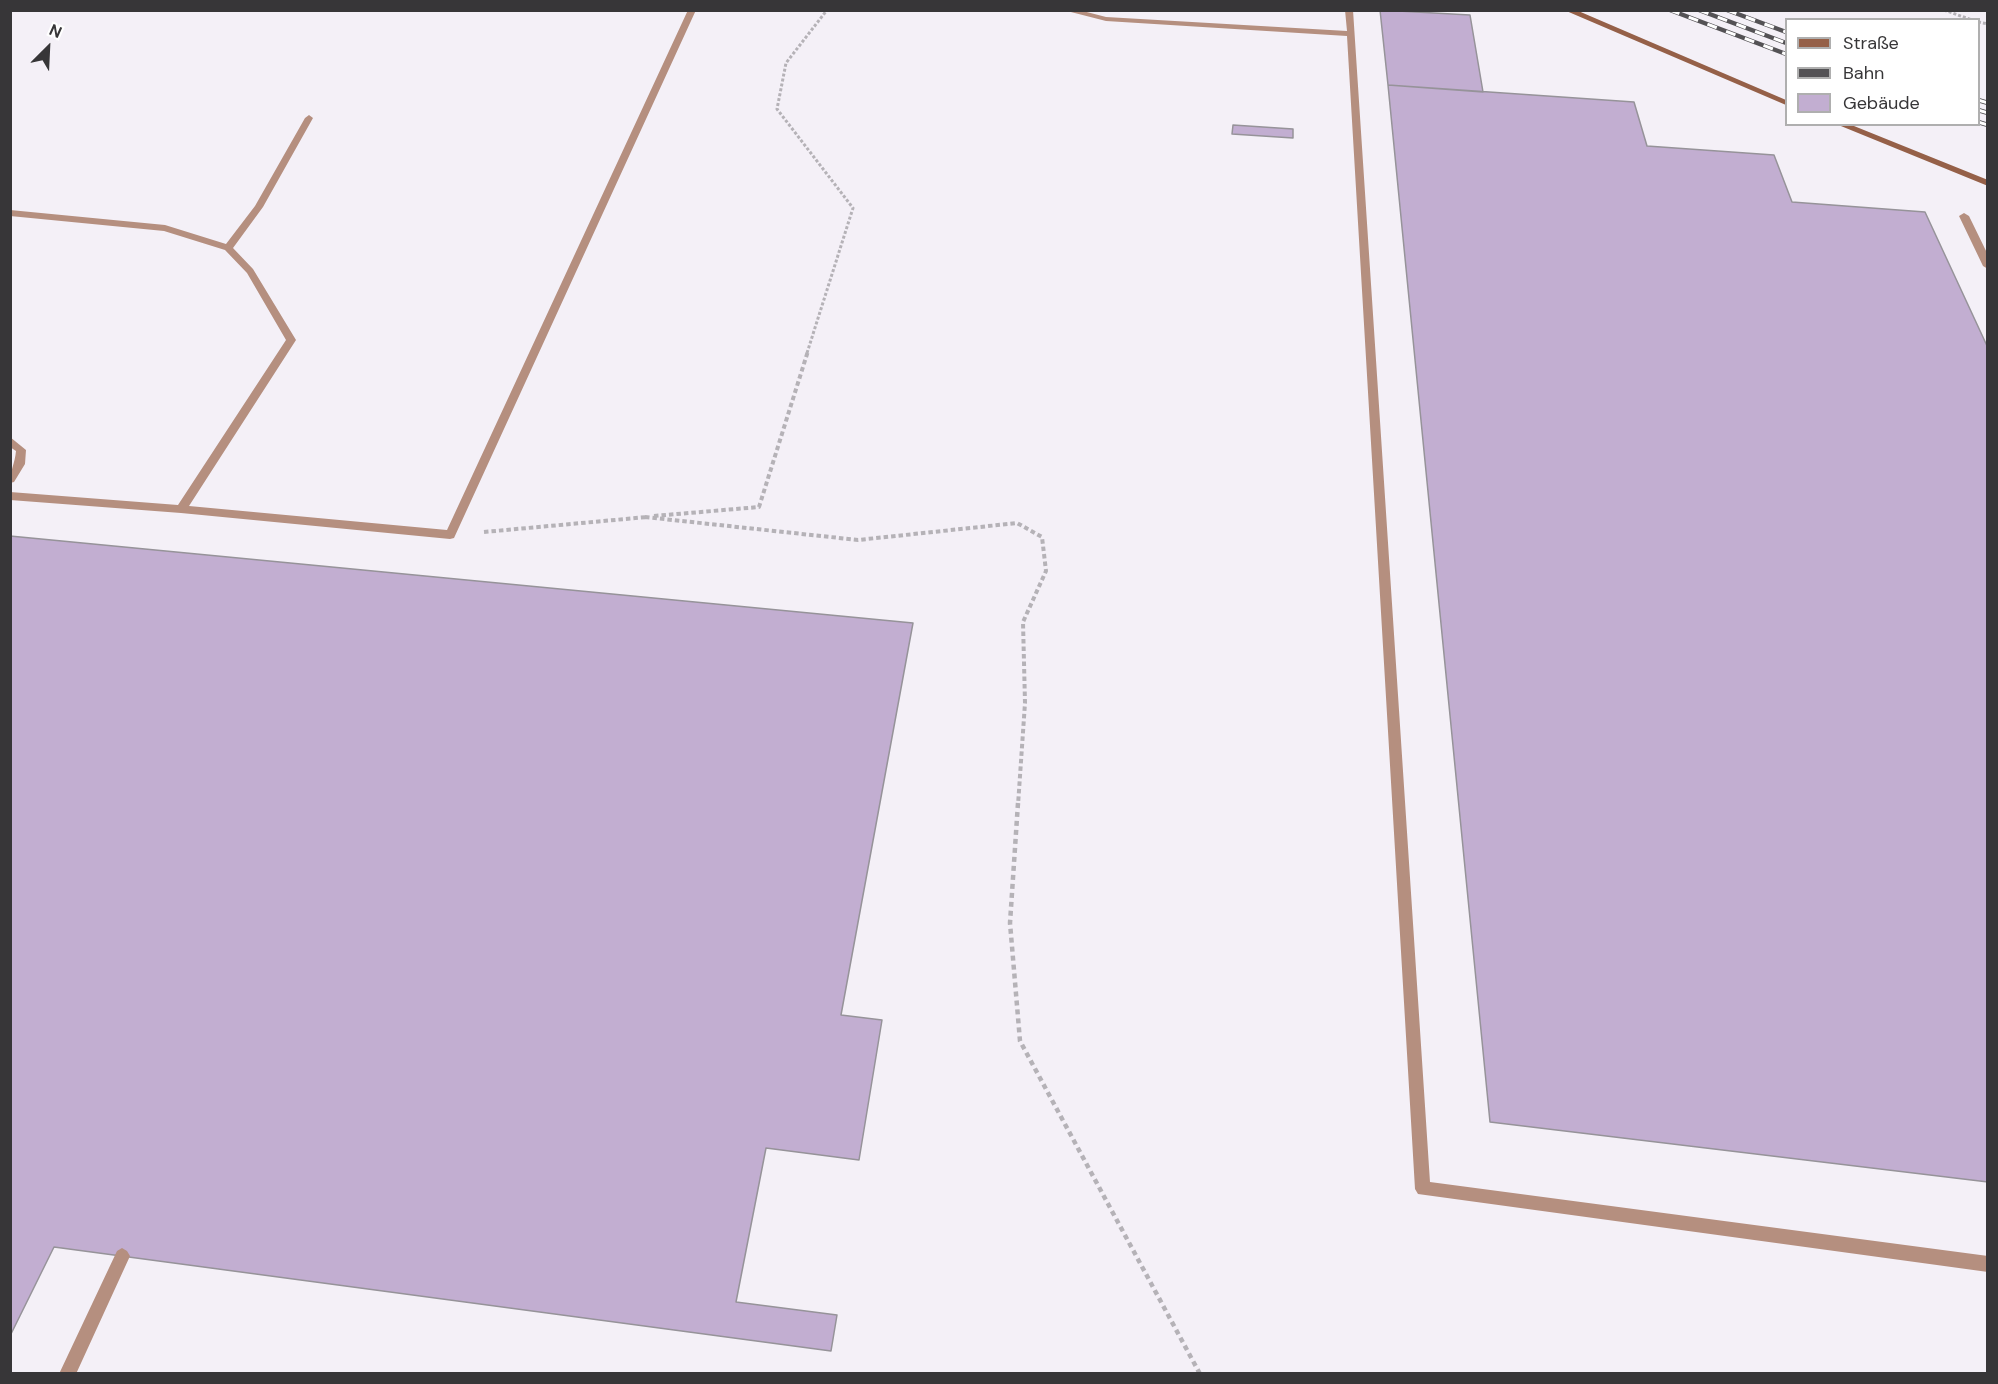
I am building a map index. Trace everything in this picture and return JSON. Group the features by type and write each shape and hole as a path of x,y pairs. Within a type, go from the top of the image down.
{"street":[{"path":"1568,10 1785,103"},
{"path":"1845,126 1988,183"}],"lane":[{"path":"10,496 181,509 450,535 692,10"},
{"path":"1067,10 1117,20 1351,34"},
{"path":"1349,10 1423,1189 1988,1264"},
{"path":"228,248 259,207 309,118"},
{"path":"10,213 165,228 228,248 250,271 291,340 181,509"},
{"path":"1964,216 1988,266"},
{"path":"10,441 21,450 20,464 10,479"},
{"path":"67,1374 122,1256"}],"path":[{"path":"450,535 759,507 853,208 777,109 786,63 827,10"},
{"path":"1944,10 1966,18"},
{"path":"645,517 775,533 858,540 1017,523 1042,537 1046,571 1023,622 1025,703 1010,923 1020,1041 1200,1374"}],"building":[{"path":"1380,10 1470,15 1483,92 1388,85"},
{"path":"1388,85 1634,102 1647,146 1774,155 1792,202 1925,212 1988,348 1988,1182 1490,1122"},
{"path":"1233,125 1293,129 1293,138 1232,134"},
{"path":"10,536 913,623 841,1015 882,1020 859,1160 766,1148 736,1302 837,1315 831,1351 54,1247 10,1336"}],"railway":[{"path":"1670,10 1785,54"},
{"path":"1699,10 1785,43"},
{"path":"1727,10 1785,32"},
{"path":"1980,101 1988,103"},
{"path":"1980,111 1988,113"},
{"path":"1980,123 1988,125"}]}
